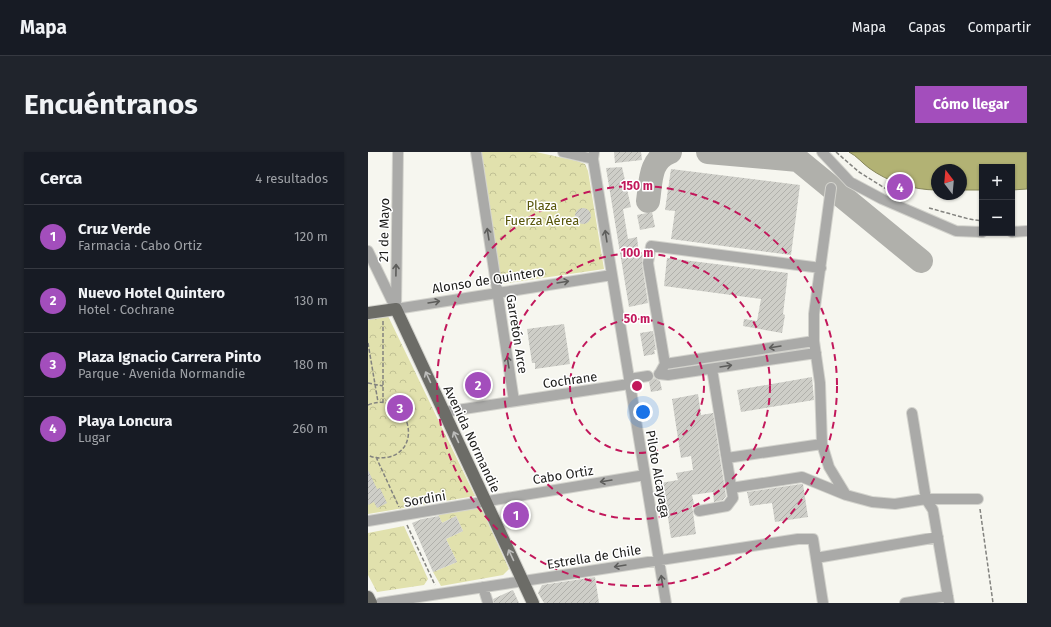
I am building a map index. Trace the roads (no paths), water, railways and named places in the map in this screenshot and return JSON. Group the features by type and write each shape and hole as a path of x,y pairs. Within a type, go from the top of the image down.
{"main road":[{"name":"Alonso de Quintero","path":"368,313 396,309"},
{"name":"Avenida Normandie","path":"396,309 533,603"},
{"path":"368,597 371,603"}],"street":[{"name":"21 de Mayo","path":"396,309 398,152"},
{"name":"Garretón Arce","path":"476,152 514,401"},
{"path":"563,152 594,156"},
{"path":"822,152 850,182 882,199 956,231 979,232"},
{"name":"Piloto Alcayaga","path":"594,156 629,382 666,603"},
{"path":"831,188 814,314 814,341 820,383 822,444 829,466 846,495"},
{"path":"1015,232 1027,231"},
{"path":"816,352 711,369 668,375 659,374 666,364 648,263 651,246 821,268"},
{"path":"368,252 396,309"},
{"name":"Alonso de Quintero","path":"396,309 612,275"},
{"path":"666,364 814,341"},
{"path":"699,511 727,506 733,498 711,369"},
{"name":"Cochrane","path":"444,412 629,382 648,376"},
{"path":"905,603 948,600 933,510 926,499 912,414"},
{"path":"727,458 822,444"},
{"name":"Cabo Ortiz","path":"486,502 645,475"},
{"path":"731,488 802,477 846,495 872,502 895,504 926,499 978,499"},
{"name":"Sordini","path":"368,520 486,502"},
{"path":"823,603 816,558 938,537"},
{"name":"Estrella de Chile","path":"380,603 798,539 813,539 816,558"},
{"path":"483,587 488,603"}],"place":[{"name":"Playa Loncura","path":"900,187"},
{"name":"Nuevo Hotel Quintero","path":"478,385"},
{"name":"Plaza Ignacio Carrera Pinto","path":"400,408"},
{"name":"Cruz Verde","path":"516,515"}],"park label":[{"name":"Plaza Fuerza Aérea","path":"542,212"}]}
